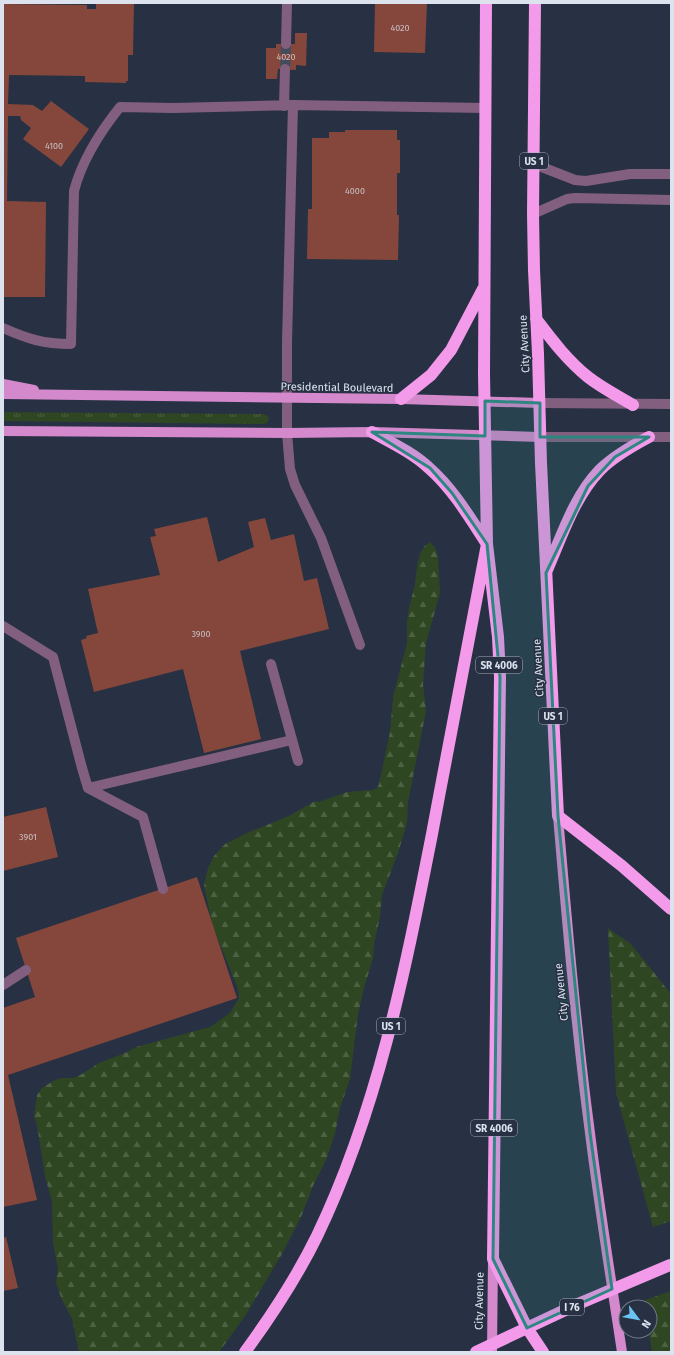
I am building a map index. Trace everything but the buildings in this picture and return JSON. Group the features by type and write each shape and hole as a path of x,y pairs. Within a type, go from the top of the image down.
{"highway":[{"name":"City Avenue","path":"486,3 485,436 488,544 498,637 500,677 493,1259"},
{"name":"City Avenue","path":"535,3 533,214 540,437 558,816"},
{"path":"401,399 431,375 451,350 485,286"},
{"path":"536,318 561,351 579,369 598,384 633,404"},
{"path":"372,432 404,450 430,468 452,494 488,544"},
{"path":"546,573 570,518 588,486 601,470 615,458 649,437"},
{"name":"US 1","path":"245,1352 267,1322 294,1280 317,1236 338,1189 360,1133 378,1073 412,935 488,544"},
{"path":"558,816 622,866 671,909"},
{"path":"493,1259 527,1328 543,1352"},
{"name":"I 76","path":"476,1352 578,1304 670,1265"}],"main road":[{"path":"3,384 58,395"},
{"name":"Presidential Boulevard","path":"3,394 401,399 540,403"},
{"path":"3,431 286,433 372,432 540,437"},
{"name":"City Avenue","path":"558,816 573,988 590,1132 603,1230 622,1348"},
{"name":"City Avenue","path":"492,1352 493,1259"}],"street":[{"path":"286,44 287,3"},
{"path":"285,69 288,105 286,433 290,469 291,476 321,538 360,645"},
{"path":"3,328 28,339 46,343 71,344 74,191 78,176 88,154 107,123 120,107 195,108 288,105 486,108"},
{"path":"534,164 575,180 586,181 630,174 671,174"},
{"path":"533,214 567,199 575,198 671,200"},
{"name":"Presidential Boulevard","path":"540,403 671,404"},
{"path":"540,437 671,437"},
{"path":"3,626 53,656 88,788 143,817 163,889"},
{"path":"271,664 298,761"},
{"path":"88,788 292,740"},
{"path":"3,985 26,970"}],"highlighted area":[{"path":"485,401 540,403 540,437 649,437 615,457 588,486 546,573 558,816 590,1133 612,1289 527,1328 493,1259 500,677 487,544 452,493 430,468 372,432 485,436"}],"green space":[{"path":"3,412 263,414 268,416 269,419 267,423 263,424 3,421"},
{"path":"430,542 436,549 438,557 440,593 426,643 423,684 426,711 408,802 407,823 398,853 382,895 373,958 358,1014 350,1079 340,1108 335,1134 326,1160 313,1186 301,1217 282,1254 245,1316 219,1352 79,1352 72,1319 62,1300 56,1283 58,1269 53,1243 52,1202 45,1176 37,1125 34,1116 37,1095 42,1088 53,1081 61,1078 74,1078 99,1063 136,1047 210,1027 230,1013 239,998 238,989 212,924 204,885 208,868 214,856 225,844 247,833 289,816 315,801 319,802 347,792 373,790 377,788 390,732 393,697 407,643 407,621 415,584 417,566 420,554 424,547"},
{"path":"608,928 631,944 671,994 671,1221 653,1227 616,1093"},
{"path":"671,1291 671,1352 652,1352 650,1339 658,1339 658,1299 648,1299"}],"tunnel":[{"path":"285,69 286,44"}]}
